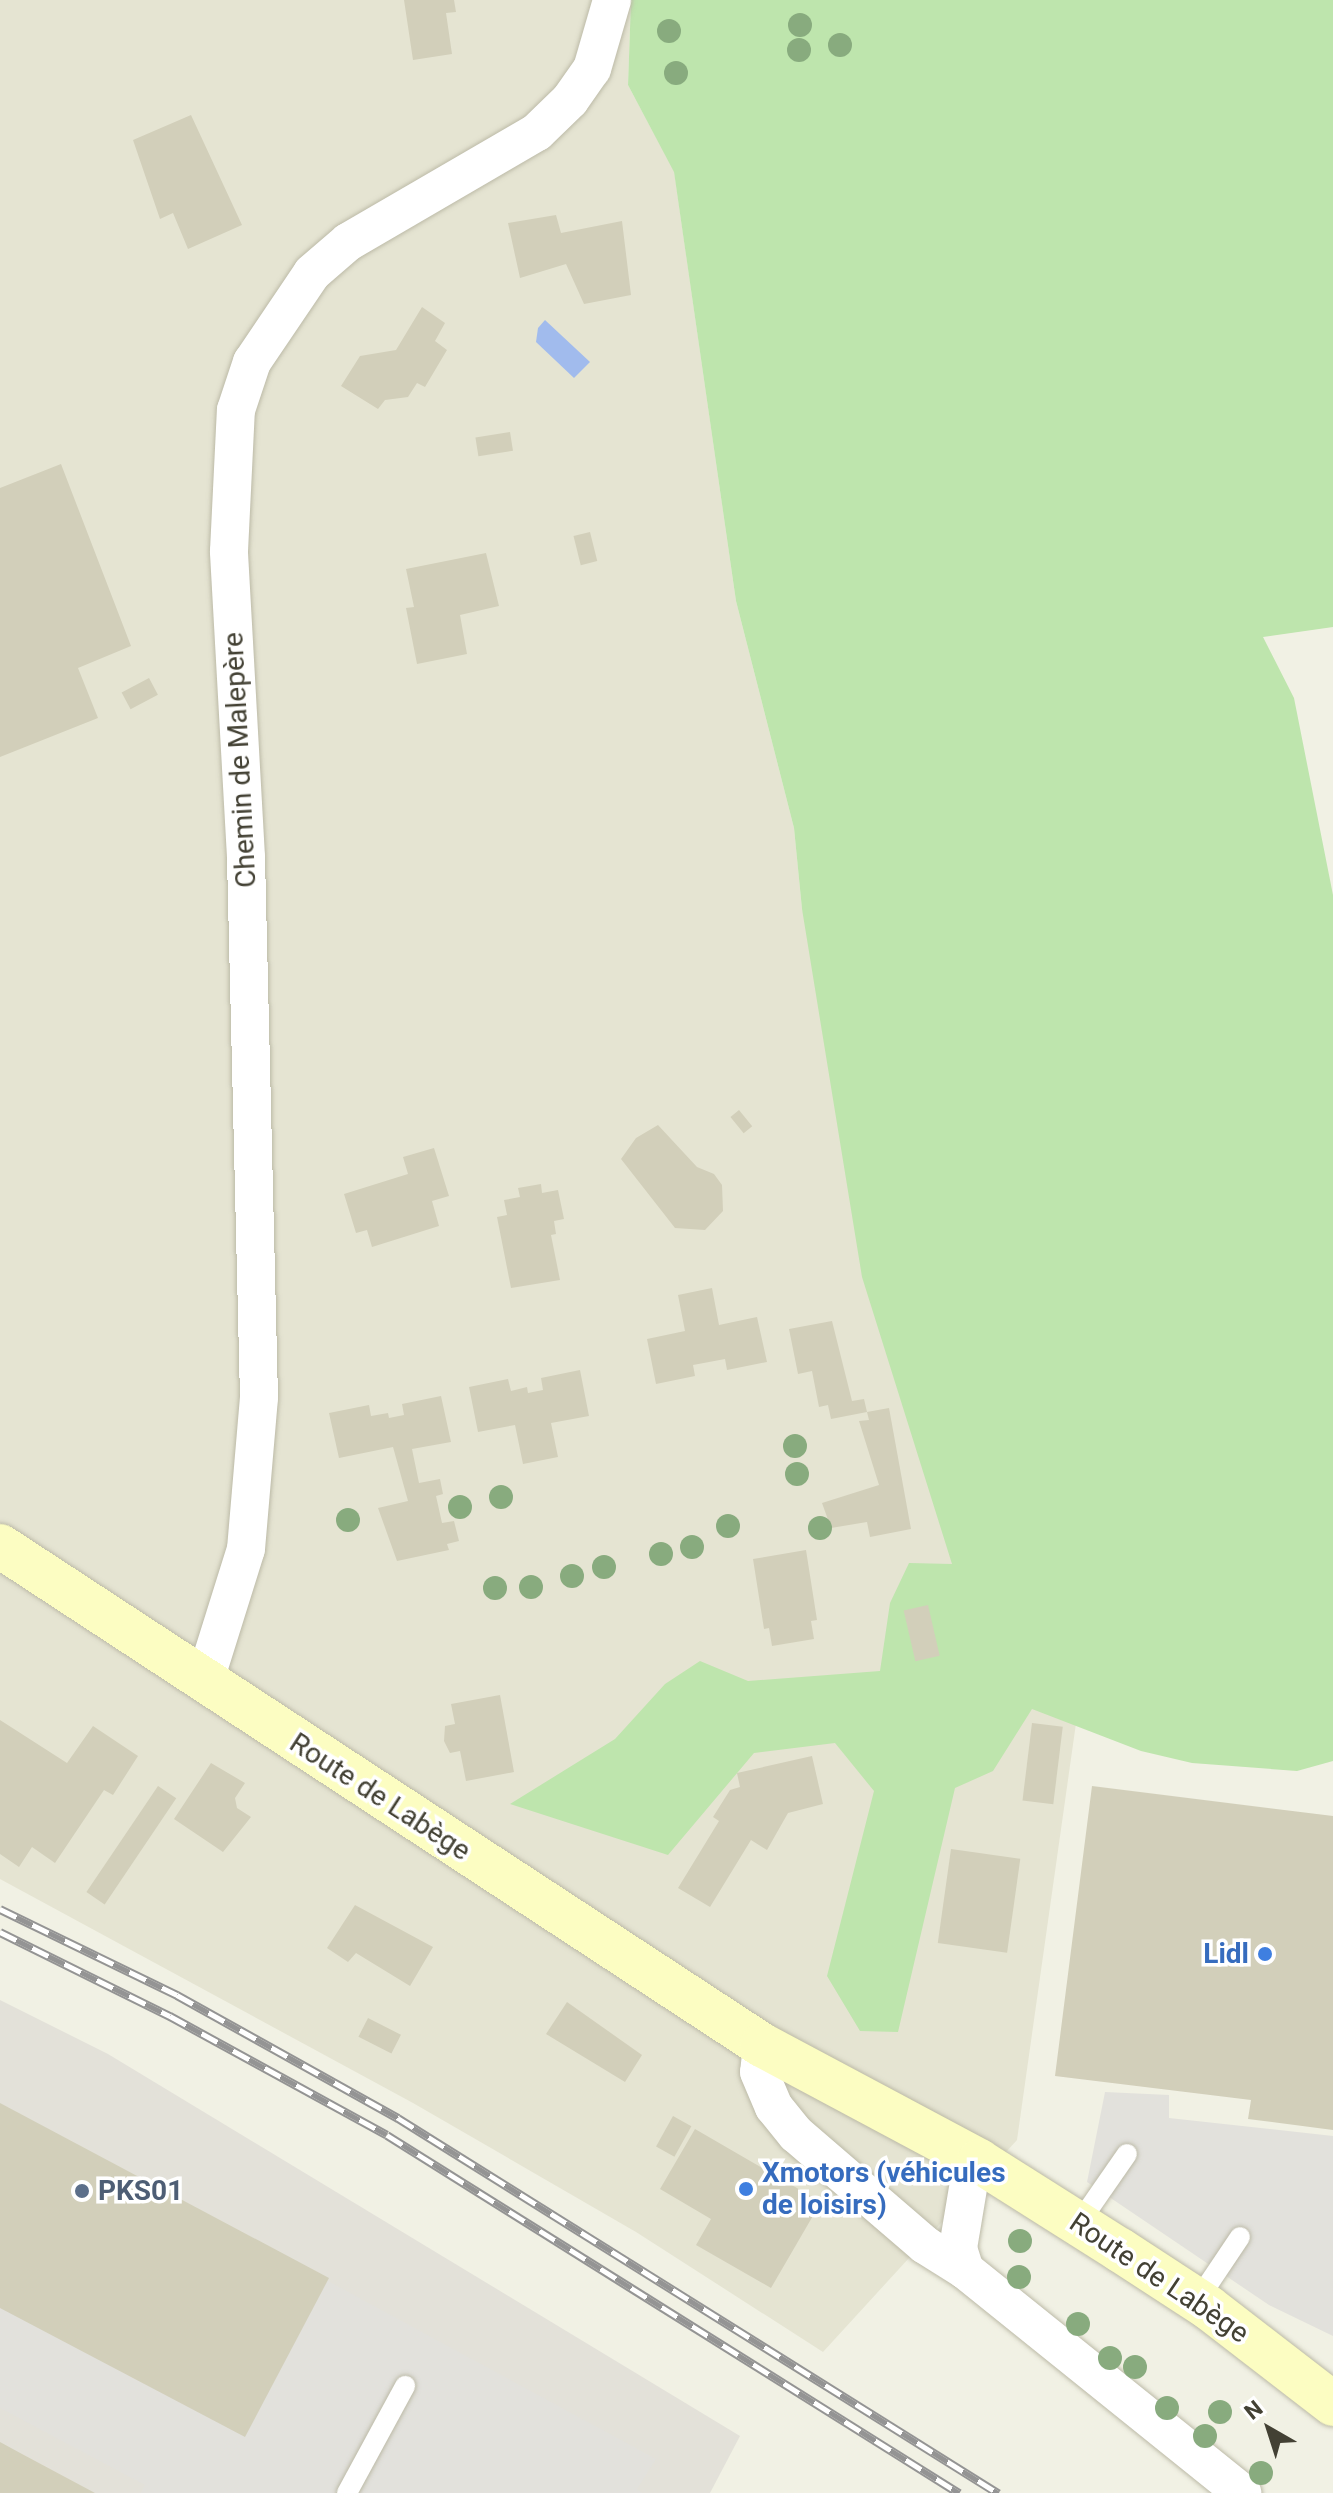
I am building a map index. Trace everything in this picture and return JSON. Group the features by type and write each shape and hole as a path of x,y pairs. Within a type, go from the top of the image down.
{"main road":[{"name":"Route de Labège","path":"0,1546 204,1683 762,2045 979,2161 1079,2223 1197,2301 1333,2404"}],"street":[{"name":"Chemin de Malepère","path":"204,1683 246,1549 259,1398 246,857 229,551 236,410 252,362 312,273 348,242 525,140 570,100 592,69 612,0"},
{"path":"762,2045 759,2072 774,2107 796,2134 925,2245 965,2270 1242,2493"},
{"path":"965,2270 958,2248 969,2182 979,2161"}],"lane":[{"path":"1079,2223 1127,2154"},
{"path":"1197,2301 1240,2237"},
{"path":"347,2493 405,2386"}],"shaded area":[{"path":"0,0 631,0 628,85 674,171 736,601 794,828 802,909 1082,1681 1017,2140 823,2352 636,2232 413,2103 0,1879"},
{"path":"0,2000 108,2054 740,2436 710,2493 0,2493"},
{"path":"1105,2092 1169,2095 1169,2118 1333,2136 1333,2336 1269,2305 1087,2182"},
{"path":"0,2103 656,2459 637,2489 642,2493 141,2493 145,2485 0,2408"}],"green space":[{"path":"631,0 1333,0 1333,627 1263,637 1294,698 1333,895 1333,1761 1297,1771 1192,1763 1141,1751 1032,1709 993,1771 955,1788 898,2032 860,2031 827,1976 874,1791 835,1743 754,1753 668,1855 510,1804 615,1739 665,1684 700,1661 748,1681 880,1671 890,1603 909,1563 952,1564 862,1277 802,909 794,828 736,601 674,172 628,85"}],"water":[{"path":"545,320 590,362 574,378 536,342 538,328"}],"building":[{"path":"404,0 454,0 456,12 446,13 452,54 413,60"},
{"path":"191,115 242,225 188,249 173,213 160,219 133,140"},
{"path":"556,215 561,233 622,221 631,295 584,304 566,264 520,278 508,223"},
{"path":"422,307 445,323 435,341 447,350 425,387 417,383 408,397 385,400 378,409 341,386 360,356 396,350"},
{"path":"510,432 513,451 478,456 475,437"},
{"path":"61,464 131,646 78,668 98,718 0,757 0,488"},
{"path":"590,532 597,561 581,565 574,536"},
{"path":"486,553 499,606 460,615 467,654 417,664 406,608 414,607 406,569"},
{"path":"149,678 158,695 131,709 122,693"},
{"path":"739,1110 752,1126 744,1133 730,1117"},
{"path":"658,1125 697,1167 714,1174 722,1185 723,1211 705,1230 675,1228 621,1159 636,1138"},
{"path":"434,1148 449,1196 432,1201 439,1226 372,1247 367,1230 356,1233 344,1194 408,1174 403,1157"},
{"path":"541,1184 542,1193 558,1190 564,1219 554,1221 556,1234 551,1235 560,1280 511,1288 497,1217 507,1215 504,1200 520,1197 518,1188"},
{"path":"712,1288 719,1325 757,1317 767,1362 727,1370 725,1359 693,1365 695,1376 656,1384 647,1339 685,1331 678,1295"},
{"path":"832,1321 852,1401 864,1399 867,1412 831,1419 828,1405 819,1407 812,1371 798,1374 789,1329"},
{"path":"580,1370 589,1416 551,1423 558,1457 523,1464 515,1425 478,1432 469,1387 508,1379 511,1391 527,1387 528,1393 543,1390 541,1378"},
{"path":"441,1396 451,1442 412,1449 419,1483 440,1479 443,1494 436,1496 442,1523 454,1521 459,1541 447,1544 449,1550 397,1561 378,1508 408,1501 393,1447 339,1458 329,1413 369,1405 371,1416 388,1413 389,1418 404,1415 402,1404"},
{"path":"889,1408 911,1529 870,1537 867,1522 831,1528 822,1503 879,1485 859,1421 869,1420 867,1412"},
{"path":"806,1550 817,1620 811,1621 814,1639 772,1646 769,1628 764,1629 753,1559"},
{"path":"928,1605 940,1656 915,1661 904,1611"},
{"path":"500,1695 514,1772 466,1781 460,1751 450,1753 444,1741 445,1726 455,1724 451,1704"},
{"path":"0,1720 67,1763 93,1726 138,1756 113,1795 104,1790 55,1863 32,1847 19,1867 0,1854"},
{"path":"1032,1723 1063,1727 1053,1804 1022,1800"},
{"path":"812,1756 823,1804 788,1813 767,1850 751,1840 710,1907 678,1888 719,1821 713,1817 730,1790 740,1787 737,1773"},
{"path":"211,1763 245,1783 235,1798 237,1808 251,1817 223,1852 174,1819"},
{"path":"158,1786 176,1798 105,1904 86,1892"},
{"path":"1092,1786 1333,1816 1333,2130 1248,2119 1251,2100 1055,2076"},
{"path":"951,1849 1020,1859 1007,1953 938,1943"},
{"path":"355,1905 433,1947 410,1986 356,1953 348,1962 327,1948"},
{"path":"567,2002 642,2055 625,2082 546,2034"},
{"path":"368,2018 401,2035 391,2054 358,2037"},
{"name":"PKS01","path":"0,2103 329,2278 245,2437 0,2308"},
{"path":"673,2116 691,2126 674,2157 656,2147"},
{"path":"695,2129 821,2202 771,2288 696,2245 711,2219 660,2189"},
{"path":"0,2442 22,2454 95,2493 0,2493"}],"railway":[{"path":"0,1909 177,1995 398,2118 998,2493"},
{"path":"0,1932 170,2016 387,2135 959,2493"}],"place":[{"name":"Lidl","path":"1265,1954"},
{"name":"Xmotors (véhicules de loisirs)","path":"746,2189"},
{"name":"PKS01","path":"82,2191"}]}
